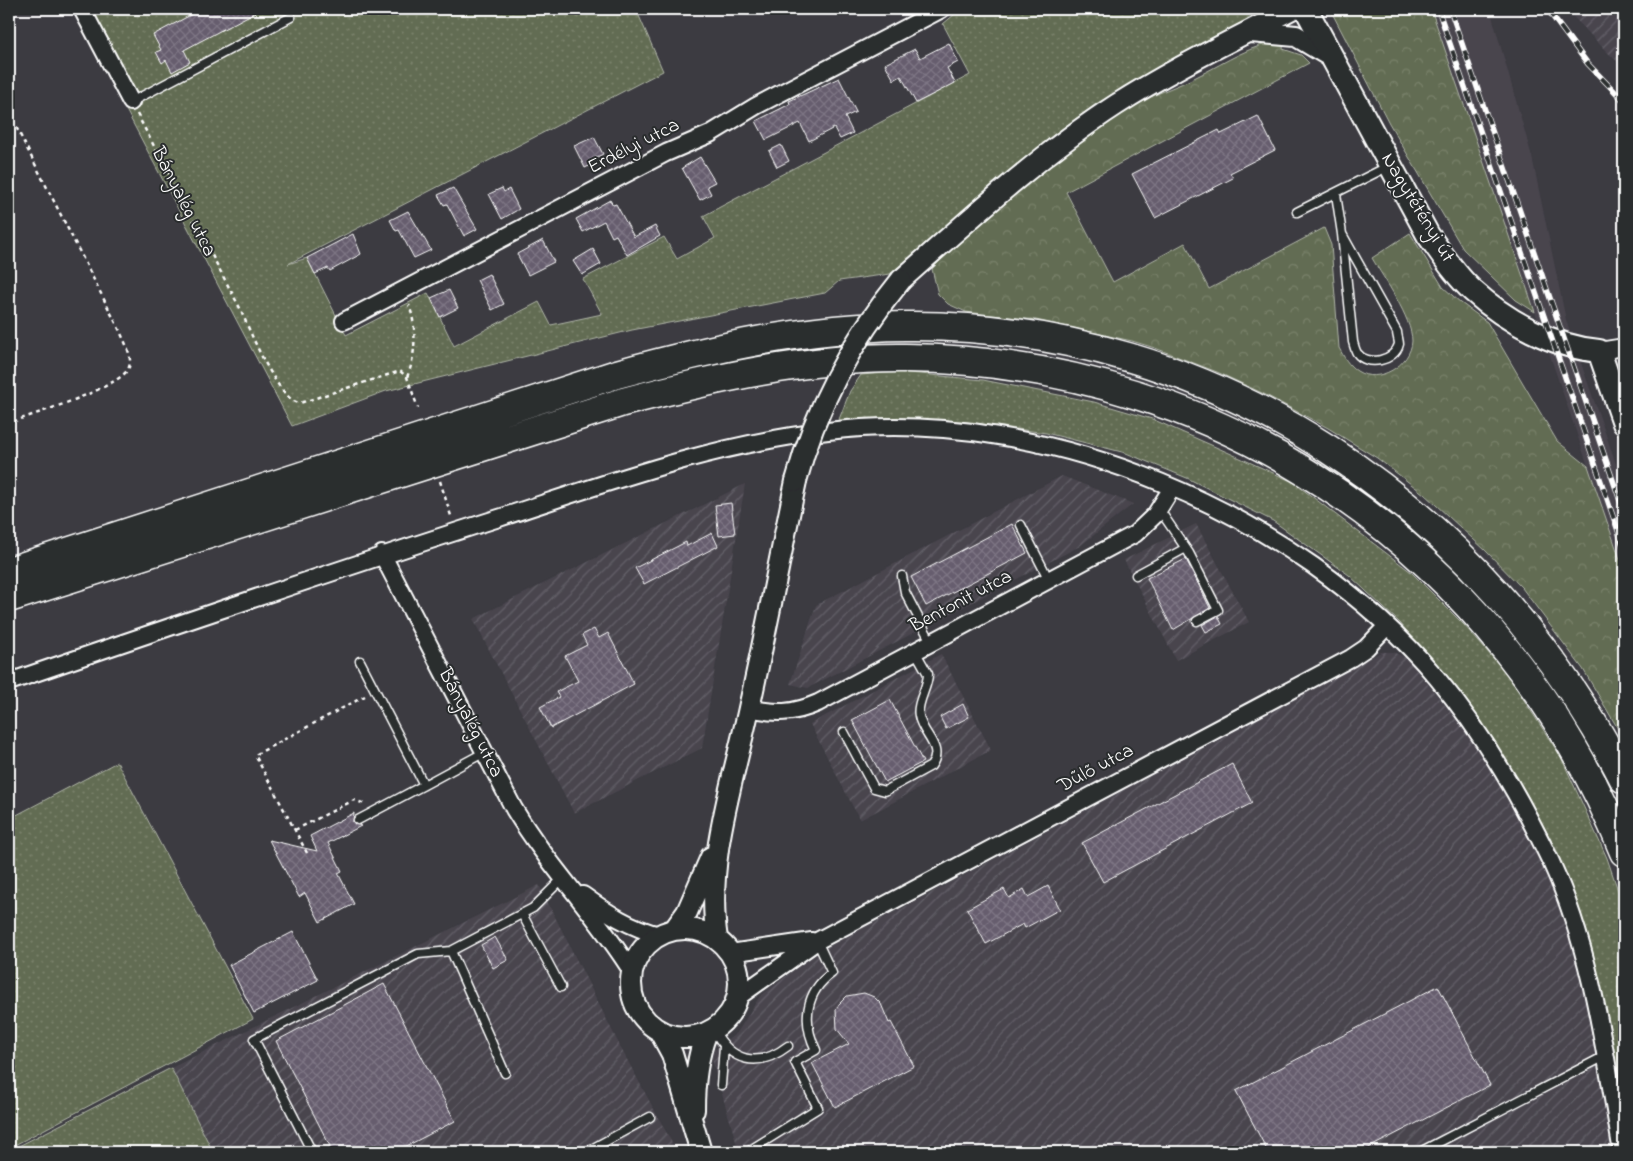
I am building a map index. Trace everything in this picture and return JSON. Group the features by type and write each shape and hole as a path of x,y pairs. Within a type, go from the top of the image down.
{"highway":[{"path":"9,571 617,374 686,356 750,341 849,328 906,326 1009,333 1101,349 1139,359 1219,390 1301,431 1380,485 1444,540 1484,578 1520,619 1577,696 1624,779"},
{"path":"9,598 623,402 691,384 804,365 874,359 941,359 1030,369 1096,382 1137,394 1211,423 1286,461 1325,485 1402,541 1465,600 1498,637 1527,675 1579,756 1597,790 1624,852"}],"main road":[{"name":"Nagytétényi út","path":"1306,9 1428,235 1450,267 1473,291 1506,315 1546,337 1574,348 1599,351"},
{"path":"1599,351 1624,423"}],"street":[{"path":"82,9 131,102"},
{"name":"Erdélyi utca","path":"344,321 403,292 666,153 710,134 756,106 942,9"},
{"path":"1249,32 1271,9"},
{"path":"695,1131 696,1077 700,1049 715,1037 729,1016 738,997 739,974 724,946 714,915 720,834 749,708 796,481 805,447 831,385 869,321 901,280 1034,166 1079,130 1124,101 1292,9"},
{"path":"1249,32 1296,36 1333,58"},
{"path":"1599,351 1624,346"},
{"path":"9,682 382,554 708,453 768,439 832,430 920,428 996,435 1042,444 1109,461 1249,524 1327,574 1387,626 1436,677 1479,734 1518,797 1553,866 1580,942 1593,992 1622,1152"},
{"name":"Bentonit utca","path":"749,708 781,714 802,710 1135,534 1159,509 1172,488"},
{"name":"Bányalég utca","path":"382,554 531,836 599,924 632,972"},
{"name":"Dűlő utca","path":"738,997 817,941 1351,658 1366,648 1387,626"},
{"path":"715,1037 675,1037 660,1032 649,1024 640,1013 634,1000 631,986 632,972 638,957 647,945 667,932 691,904 720,834"},
{"name":"Bányalég utca","path":"566,881 619,920 640,930 667,932 689,929 704,932 724,946"},
{"name":"Dűlő utca","path":"724,946 817,941"},
{"path":"660,1032 672,1054 700,1152"}],"lane":[{"path":"131,102 291,17"},
{"path":"1297,212 1391,166"},
{"path":"1336,194 1342,234 1352,342 1357,353 1362,358 1370,361 1385,359 1393,353 1398,344 1397,332 1342,234"},
{"path":"1159,509 1184,549 1189,553 1218,610 1197,621"},
{"path":"1021,525 1049,580"},
{"path":"1136,574 1184,549"},
{"path":"902,576 905,592 931,642"},
{"path":"844,732 874,788 880,791 885,791 931,766 934,761 935,747 919,717 928,674 915,651"},
{"path":"360,661 424,785"},
{"path":"358,820 485,752"},
{"path":"312,1152 254,1039 418,954 451,951 533,908 566,881"},
{"path":"522,914 561,987"},
{"path":"752,1149 818,1108 795,1062 816,1050 808,1028 809,1002 819,985 832,973 817,941"},
{"path":"451,951 506,1073"},
{"path":"715,1037 740,1057 754,1060 774,1056 788,1046"},
{"path":"715,1037 721,1085"},
{"path":"1420,1152 1605,1056"},
{"path":"586,1152 650,1117"}],"path":[{"name":"Bányalég utca","path":"131,102 241,310 252,337 280,388 294,403 300,403 400,371 407,377"},
{"path":"9,113 120,331 130,359 129,368 118,381 9,423"},
{"path":"403,292 412,312 414,340 413,364 407,377 418,408"},
{"path":"440,479 453,522"},
{"path":"307,853 255,755 375,690"},
{"path":"295,830 354,800 363,802 374,812"}],"shaded area":[{"path":"1431,9 1490,9 1532,157 1566,320 1624,487 1624,571"},
{"path":"1566,9 1624,9 1624,68 1605,50"},
{"path":"1062,476 1133,504 1080,546 808,688 790,684 816,605"},
{"path":"745,484 702,748 574,813 473,619"},
{"path":"1196,524 1249,622 1176,660 1124,560"},
{"path":"1381,652 1393,652 1406,658 1479,746 1507,794 1545,869 1575,953 1592,1025 1614,1152 739,1152 710,1053 737,1033 760,996 817,953 856,931 901,909"},
{"path":"941,654 991,750 860,820 810,724"},
{"path":"539,885 624,1054 677,1152 213,1152 171,1068"}],"green space":[{"path":"73,9 636,9 663,71 288,264 307,258 346,335 428,293 454,346 539,302 551,325 602,314 583,279 664,237 677,259 715,238 703,216 970,75 943,24 961,9 1259,9 1246,20 1139,78 1096,104 1053,135 890,274 839,281 825,293 632,330 386,391 292,426"},
{"path":"1330,9 1431,9 1535,312 1516,300 1463,249 1389,123"},
{"path":"1284,40 1283,49 1301,55 1309,63 1066,192 1113,282 1185,243 1209,289 1324,228 1331,245 1339,348 1346,361 1357,371 1365,375 1374,376 1392,370 1400,365 1410,350 1411,332 1403,310 1372,258 1410,233 1443,287 1487,322 1557,441 1588,466 1624,571 1624,739 1583,669 1522,588 1485,550 1424,494 1377,458 1328,428 1262,393 1217,372 1155,348 1132,341 1036,320 966,312 948,304 938,294 932,269 1003,202 1054,160 1108,122 1151,97 1250,50"},
{"path":"899,372 983,380 1094,402 1152,419 1227,452 1293,482 1411,572 1464,625 1507,674 1561,757 1607,858 1624,908 1624,1121 1591,947 1557,851 1523,788 1467,702 1400,623 1349,575 1273,521 1187,478 1126,453 1046,433 960,421 838,422 850,391 861,375"},
{"path":"117,762 253,1019 9,1148 9,819"},
{"path":"171,1068 213,1152 9,1152 9,1151"}],"building":[{"path":"202,9 261,9 184,50 190,62 172,72 166,60 162,63 156,52 161,50 153,35"},
{"path":"949,43 958,62 947,68 955,83 916,103 901,76 894,80 885,64 915,49 920,58"},
{"path":"839,78 856,112 845,117 853,133 840,139 834,128 809,141 800,123 766,140 756,121 790,104 789,101"},
{"path":"1258,116 1275,150 1230,173 1233,178 1155,218 1132,174 1219,130 1221,134"},
{"path":"594,137 603,154 595,158 597,162 585,168 574,146"},
{"path":"781,145 789,161 777,167 769,151"},
{"path":"700,157 715,182 707,186 711,194 700,200 682,168"},
{"path":"453,188 477,229 464,236 447,204 444,205 438,195"},
{"path":"502,188 504,192 509,189 519,209 502,219 489,194"},
{"path":"610,200 613,205 616,204 634,237 655,226 660,236 627,255 616,235 612,237 604,221 583,232 576,219"},
{"path":"408,211 431,250 414,258 399,230 396,231 390,220"},
{"path":"353,234 361,254 330,271 328,268 315,274 307,258"},
{"path":"543,240 554,262 528,275 517,254"},
{"path":"593,249 601,264 582,275 573,261"},
{"path":"489,274 504,304 492,310 477,280"},
{"path":"449,290 458,308 440,317 431,298"},
{"path":"731,503 735,534 719,536 715,505"},
{"path":"1012,524 1027,553 926,606 911,577"},
{"path":"712,533 718,546 644,584 635,568 686,542 687,546"},
{"path":"1186,559 1210,608 1173,630 1147,578"},
{"path":"1218,616 1222,624 1206,632 1202,625"},
{"path":"594,629 599,638 608,633 634,684 551,728 540,707 559,697 556,692 578,681 565,656 587,645 582,635"},
{"path":"890,700 923,762 885,782 852,720"},
{"path":"963,704 969,717 946,729 940,717"},
{"path":"1232,764 1252,803 1103,882 1082,843"},
{"path":"354,813 353,822 361,826 328,843 342,871 338,873 354,904 320,922 305,893 299,897 269,840 317,851 310,836"},
{"path":"1048,886 1060,909 1025,928 1023,924 986,944 967,909 1004,889 1009,898 1024,889 1028,897"},
{"path":"293,932 318,980 254,1013 229,965"},
{"path":"495,937 508,960 493,968 481,945"},
{"path":"384,984 455,1121 395,1152 333,1152 276,1041"},
{"path":"1438,986 1490,1085 1361,1152 1268,1152 1236,1091"},
{"path":"864,993 874,997 881,1004 889,1023 891,1022 914,1066 835,1107 812,1063 849,1044 837,1029 836,1010 847,996"}],"railway":[{"path":"1438,9 1624,548"},
{"path":"1450,9 1624,512"},
{"path":"1547,9 1588,64 1624,101"}]}
